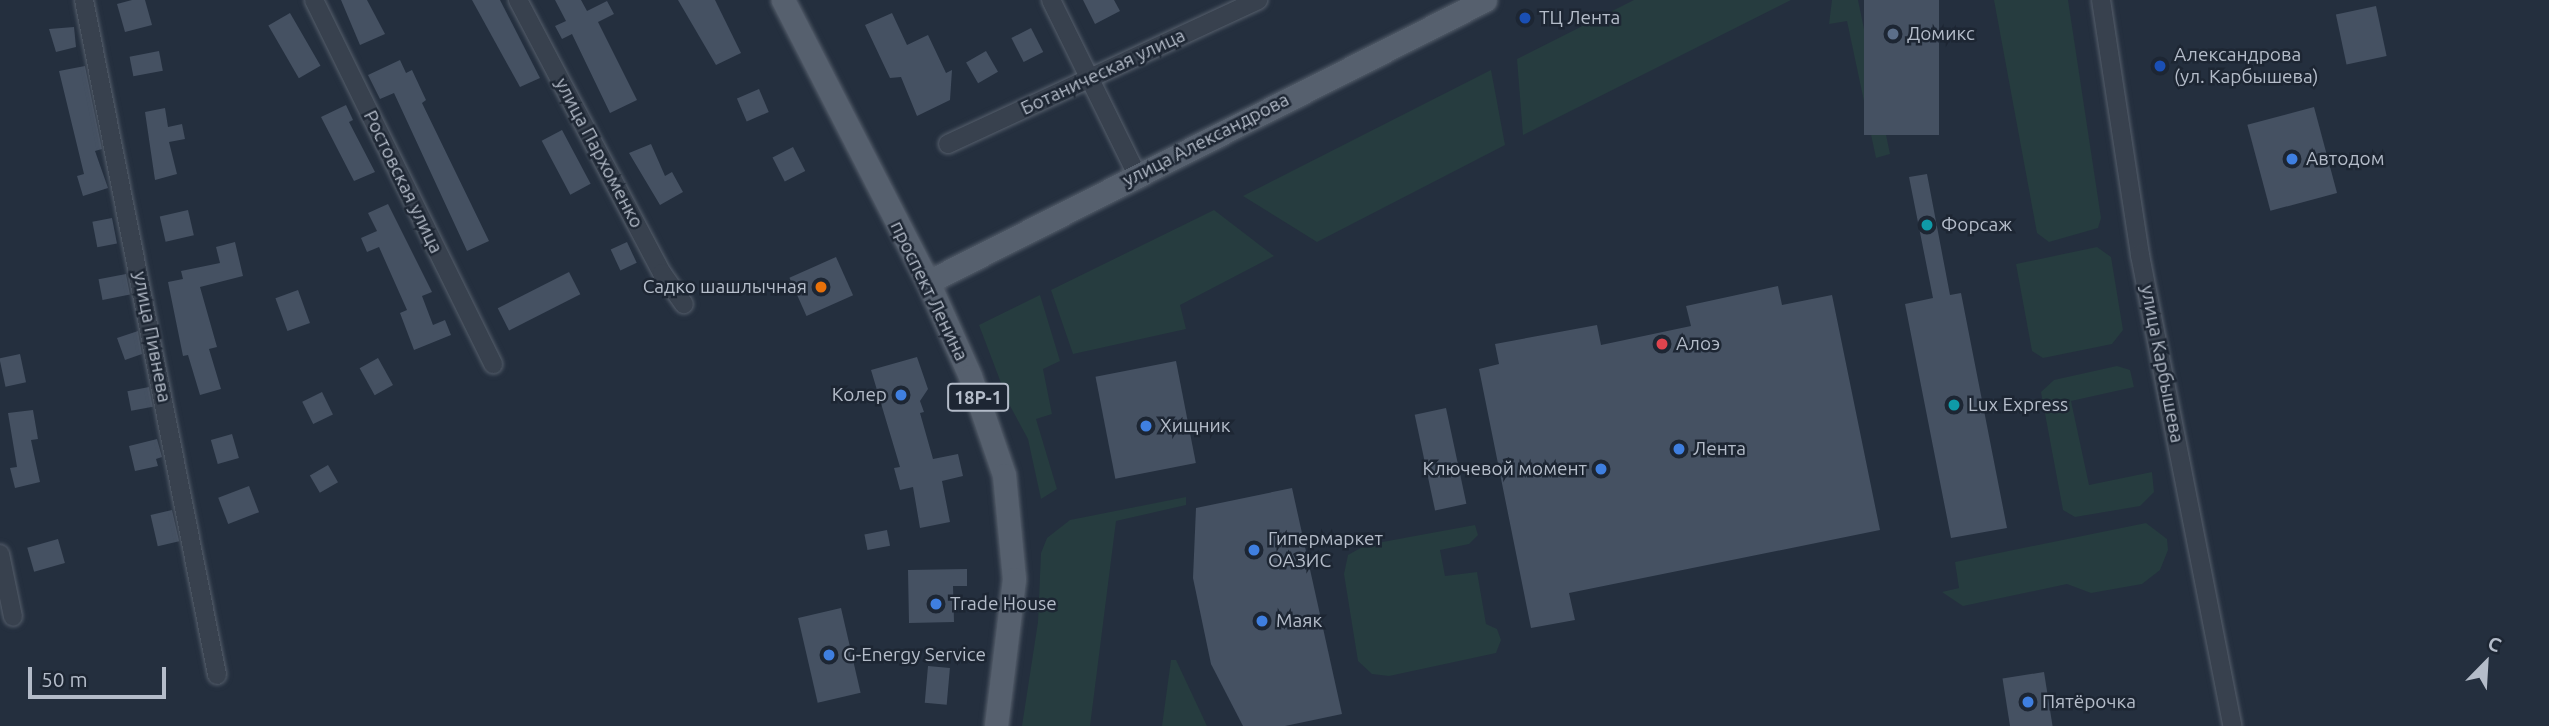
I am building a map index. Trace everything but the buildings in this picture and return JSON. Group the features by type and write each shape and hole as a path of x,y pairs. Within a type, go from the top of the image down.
{"main road":[{"name":"проспект Ленина","path":"783,0 928,282 970,376 1004,475 1014,579 996,726"},
{"name":"улица Александрова","path":"928,282 1485,0"}],"street":[{"name":"улица Пивнева","path":"84,0 217,675"},
{"name":"Ростовская улица","path":"314,0 493,365"},
{"name":"улица Пархоменко","path":"518,0 662,273 684,304"},
{"path":"1051,0 1137,175"},
{"name":"Ботаническая улица","path":"948,144 1258,0"},
{"name":"улица Карбышева","path":"2101,0 2140,255 2232,726"},
{"path":"0,554 13,617"}],"green space":[{"path":"1634,0 1791,0 1523,135 1517,59"},
{"path":"1832,0 1858,0 1890,154 1876,158 1847,21 1829,24"},
{"path":"1994,0 2068,0 2101,218 2098,228 2049,242 2037,233"},
{"path":"1491,70 1505,145 1317,242 1243,196"},
{"path":"1214,210 1274,256 1180,305 1186,329 1073,354 1051,290"},
{"path":"2097,247 2111,257 2123,330 2112,344 2043,358 2032,351 2016,264"},
{"path":"1040,295 1060,361 1043,369 1052,414 1036,419 1057,489 1041,499 1028,439 1009,404 979,325"},
{"path":"2117,366 2130,370 2134,387 2071,401 2089,485 2152,472 2154,492 2140,506 2075,517 2063,510 2041,392 2054,380"},
{"path":"1186,497 1186,505 1116,521 1090,726 1022,726 1038,622 1041,553 1047,538 1070,520"},
{"path":"2146,523 2167,539 2168,550 2160,570 2142,584 2091,593 2067,584 1963,606 1942,592 1959,588 1955,562"},
{"path":"1475,525 1478,535 1469,544 1440,550 1445,576 1477,572 1486,624 1497,629 1501,640 1496,653 1389,676 1372,674 1358,661 1344,574 1348,555 1366,545"},
{"path":"1171,660 1176,660 1207,726 1162,726"}],"place":[{"name":"ТЦ Лента","path":"1525,18"},
{"name":"Домикс","path":"1893,34"},
{"name":"Александрова (ул. Карбышева)","path":"2160,66"},
{"name":"Автодом","path":"2292,159"},
{"name":"Форсаж","path":"1927,225"},
{"name":"Садко шашлычная","path":"821,287"},
{"name":"Алоэ","path":"1662,344"},
{"name":"Колер","path":"901,395"},
{"name":"Lux Express","path":"1954,405"},
{"name":"Хищник","path":"1146,426"},
{"name":"Лента","path":"1679,449"},
{"name":"Ключевой момент","path":"1601,469"},
{"name":"Гипермаркет ОАЗИС","path":"1254,550"},
{"name":"Trade House","path":"936,604"},
{"name":"Маяк","path":"1262,621"},
{"name":"G-Energy Service","path":"829,655"},
{"name":"Пятёрочка","path":"2028,702"}]}
